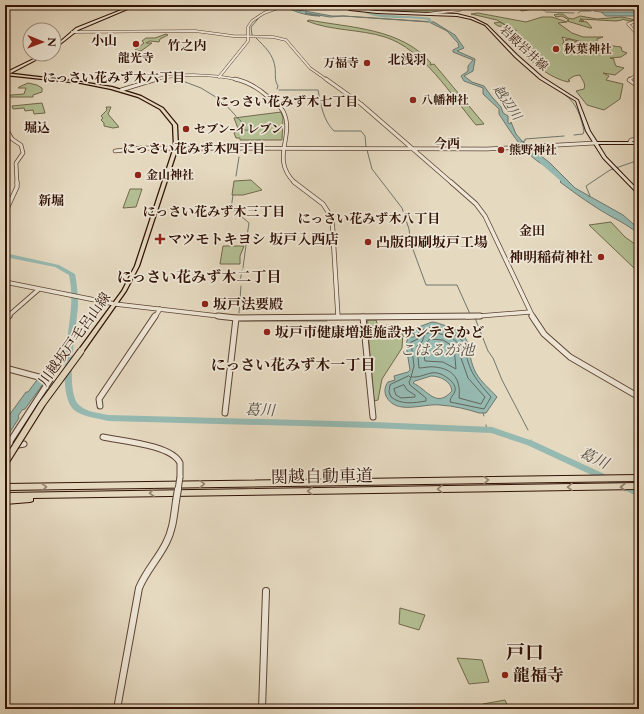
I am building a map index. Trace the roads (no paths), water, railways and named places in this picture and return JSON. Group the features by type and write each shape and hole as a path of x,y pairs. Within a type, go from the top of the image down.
{"highway":[{"name":"関越自動車道","path":"5,487 639,478"},
{"name":"関越自動車道","path":"5,496 638,486"},
{"path":"5,501 98,494"}],"main road":[{"path":"62,41 80,27 136,5"},
{"name":"岩殿岩井線","path":"341,5 346,8 366,11 467,17 488,26 516,56 541,78 577,101 588,131 595,143 614,168 639,193"},
{"path":"5,75 30,62"},
{"name":"川越坂戸毛呂山線","path":"5,75 92,84 122,90 150,101 170,116 177,131 178,140 139,262 130,281 42,404 5,463"},
{"path":"595,143 639,142"}],"street":[{"path":"219,77 246,44 249,36 248,29 250,23 271,10 286,5"},
{"path":"427,14 429,12 460,10"},
{"path":"639,20 628,24 639,36"},
{"path":"72,32 195,30 225,36 273,37 288,41 310,68 361,104 462,190 479,208 485,216 530,312 540,329 557,348 639,397"},
{"path":"639,73 629,80 639,87"},
{"path":"122,90 162,78 219,77 237,80 255,86 280,107 286,117 283,164 287,174 326,206 330,214 333,230 338,318"},
{"path":"5,128 12,138 21,145 23,153 16,162 15,168 17,187 5,213"},
{"path":"630,142 631,140 639,139"},
{"path":"115,151 141,148 472,149 595,143"},
{"path":"5,282 38,290 115,304 236,318 466,317 530,312"},
{"path":"5,319 38,290"},
{"path":"100,406 99,399 160,309"},
{"path":"363,317 373,417"},
{"path":"225,413 236,318"},
{"path":"5,368 50,380 9,443 13,446 24,444"},
{"path":"103,437 170,452 179,461 181,467 168,539 146,572 139,588 117,709"},
{"path":"262,709 266,591"}],"water":[{"path":"290,5 295,6 295,9 293,9 301,11 299,10 332,16 343,16 330,17 305,13 320,16 308,15 288,8 291,8"},
{"path":"601,12 636,12 639,16 606,16"},
{"path":"343,16 434,22 455,35 464,48 457,51 475,59 473,71 464,76 472,82 484,86 501,107 503,113 508,116 508,123 510,124 511,122 516,134 522,141 550,163 575,188 623,215 639,229 639,234 572,191 560,182 561,181 553,169 536,160 529,154 504,122 499,114 499,109 483,94 483,88 464,81 461,76 468,71 468,66 473,60 453,52 453,50 459,47 458,43 447,31 429,22"},
{"name":"こはるが池","path":"434,322 447,326 462,334 466,339 476,373 497,397 486,413 440,405 403,407 396,406 390,402 386,396 386,387 388,382 395,380 394,376 410,370 406,345 408,337 414,337 415,335 412,333 416,328","holes":["434,376 441,378 450,384 452,391 446,396 437,398 413,383 415,381"]},
{"path":"37,380 43,382 43,384 25,409 22,410 18,416 19,418 8,435 5,436 5,421 26,392 28,392"}],"waterway":[{"name":"越辺川","path":"364,5 361,9 374,15 422,18 429,19 430,22"},
{"path":"486,5 521,7"},
{"path":"533,8 540,8 545,11"},
{"path":"578,13 581,11 591,11"},
{"path":"594,11 601,12"},
{"path":"546,12 574,13"},
{"path":"254,36 252,35 251,27 258,19"},
{"path":"479,22 488,28 514,56"},
{"path":"256,38 268,51 274,62 278,86 277,89"},
{"path":"516,58 536,76"},
{"path":"180,78 180,80 201,88 219,99"},
{"path":"549,84 569,98 579,114 584,131 583,134 574,135"},
{"path":"279,90 318,90 323,112 330,127 334,131 361,131 365,136 366,147"},
{"path":"222,101 236,116"},
{"path":"634,107 639,112"},
{"path":"236,117 241,121 242,130 244,130"},
{"path":"521,142 525,141 525,139 564,136"},
{"path":"367,150 372,169 402,208 409,229 411,244 426,285 457,285 470,314"},
{"path":"236,176 239,157"},
{"path":"589,197 590,196 586,186 610,170 639,160"},
{"name":"越辺川","path":"542,162 565,182"},
{"path":"231,209 233,195"},
{"path":"233,209 249,223 246,243"},
{"path":"243,268 246,245"},
{"name":"葛川","path":"5,255 57,266 72,274 75,287 75,304 68,383 70,398 76,407 83,411 108,418 373,425 492,430 530,443 639,494"},
{"path":"240,282 242,270"},
{"path":"239,313 241,286"},
{"path":"475,318 488,351 493,358 502,380 528,430"},
{"path":"241,321 327,321"},
{"path":"371,331 384,338 394,335 408,337"},
{"name":"葛川","path":"486,425 487,430"}],"place":[{"name":"龍光寺","path":"136,44"},
{"name":"秋葉神社","path":"556,49"},
{"name":"万福寺","path":"367,63"},
{"name":"八幡神社","path":"413,100"},
{"name":"セブン-イレブン","path":"186,129"},
{"name":"熊野神社","path":"501,150"},
{"name":"金山神社","path":"138,175"},
{"name":"マツモトキヨシ 坂戸入西店","path":"160,239"},
{"name":"凸版印刷坂戸工場","path":"368,242"},
{"name":"神明稲荷神社","path":"601,257"},
{"name":"坂戸法要殿","path":"205,304"},
{"name":"坂戸市健康増進施設サンテさかど","path":"267,332"},
{"name":"龍福寺","path":"505,675"}],"district":[{"name":"小山","path":"104,40"},
{"name":"竹之内","path":"187,45"},
{"name":"北浅羽","path":"407,59"},
{"name":"にっさい花みず木六丁目","path":"114,77"},
{"name":"にっさい花みず木七丁目","path":"287,101"},
{"name":"堀込","path":"37,127"},
{"name":"今西","path":"447,143"},
{"name":"にっさい花みず木四丁目","path":"194,148"},
{"name":"新堀","path":"51,200"},
{"name":"にっさい花みず木三丁目","path":"214,211"},
{"name":"にっさい花みず木八丁目","path":"369,218"},
{"name":"金田","path":"532,230"},
{"name":"にっさい花みず木二丁目","path":"199,277"},
{"name":"にっさい花みず木一丁目","path":"293,365"},
{"name":"戸口","path":"525,652"}]}
